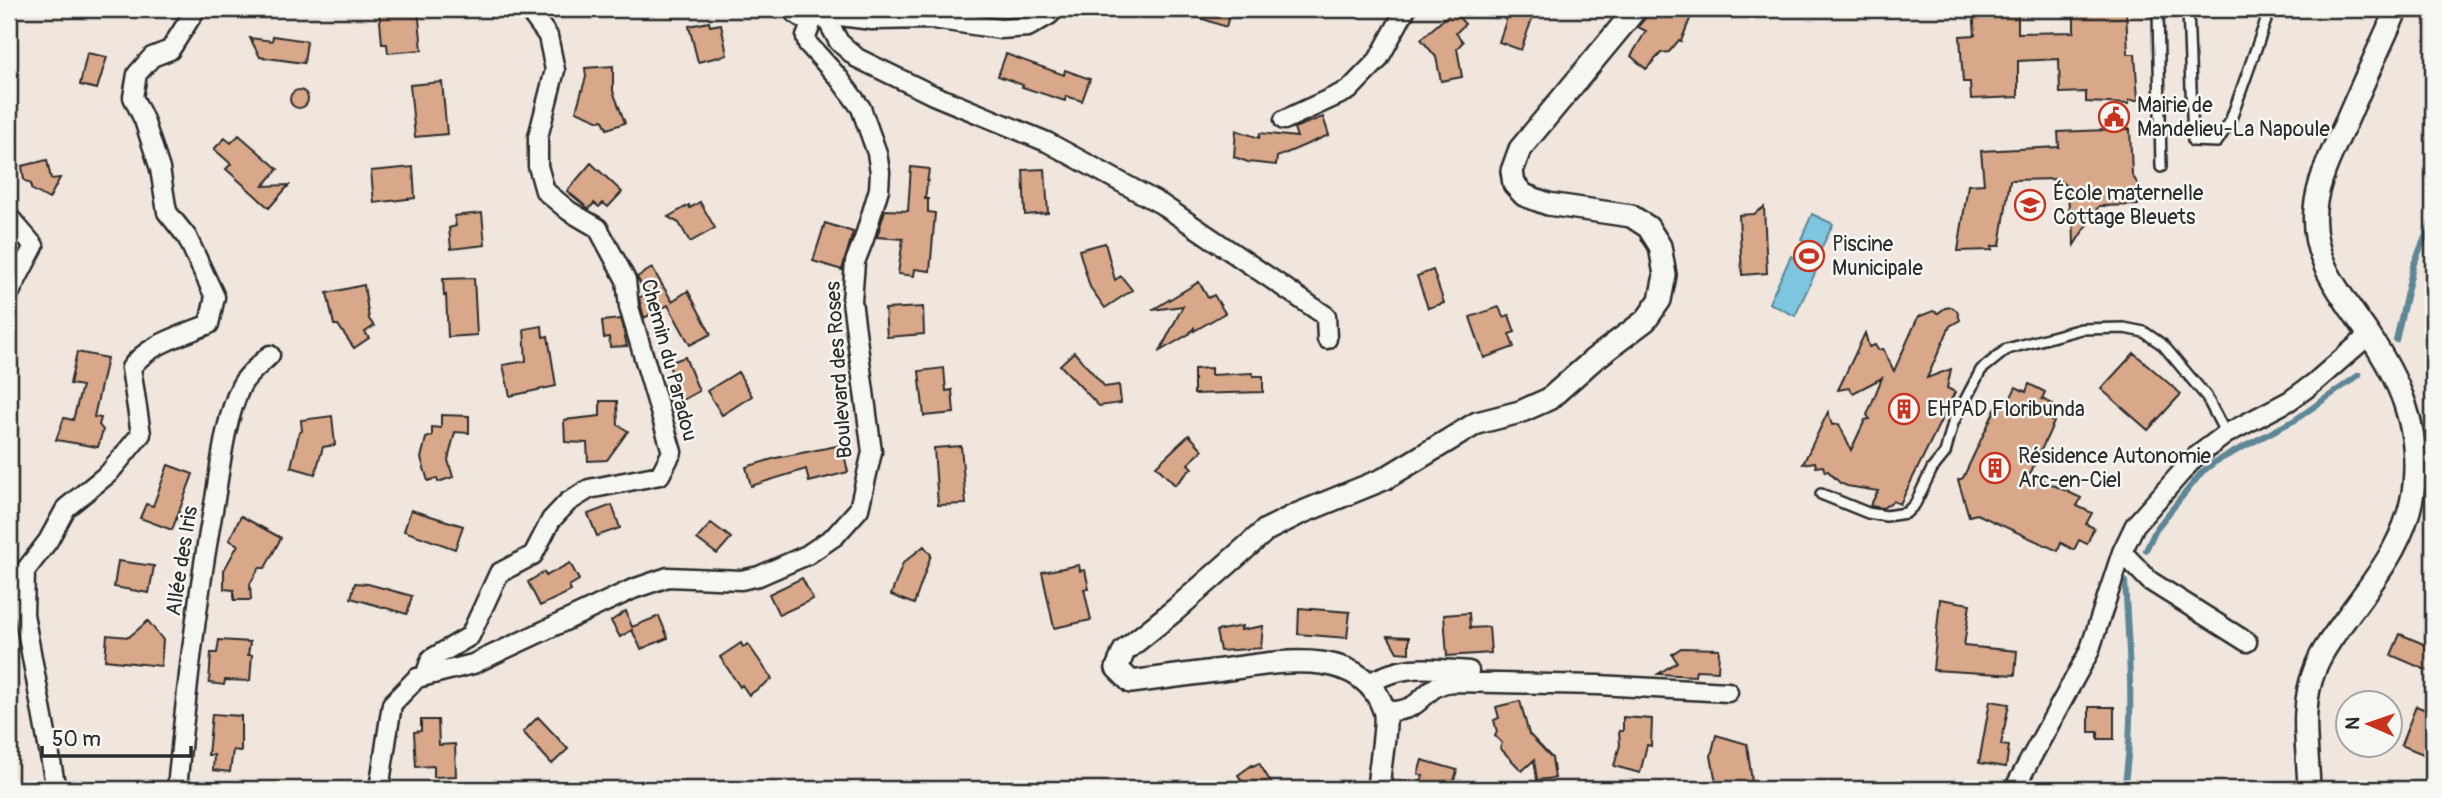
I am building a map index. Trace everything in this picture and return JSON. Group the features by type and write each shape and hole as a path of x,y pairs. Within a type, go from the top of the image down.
{"street":[{"path":"56,789 24,614 25,571 48,541 66,508 109,473 141,434 131,368 137,358 151,349 209,324 215,296 187,237 167,212 160,169 144,120 133,97 137,74 152,57 170,50 196,9"},
{"name":"Chemin du Paradou","path":"425,676 431,659 470,636 499,572 533,555 551,520 568,502 589,489 660,475 672,453 628,307 626,280 598,228 569,211 545,191 538,166 538,137 555,70 548,36 528,9"},
{"path":"795,9 795,13 817,19 933,19 1000,29 1028,27 1055,9"},
{"path":"1284,120 1349,90 1378,61 1406,9"},
{"path":"1383,789 1379,779 1385,711 1360,677 1334,665 1294,660 1131,682 1117,668 1124,651 1131,644 1175,610 1266,530 1298,514 1384,480 1477,423 1520,412 1549,399 1593,360 1646,320 1660,300 1665,275 1660,246 1648,227 1631,216 1548,204 1524,195 1514,184 1512,171 1520,149 1636,9"},
{"path":"2308,789 2304,718 2314,669 2324,649 2392,554 2407,522 2413,489 2416,454 2409,412 2399,388 2369,335 2331,282 2316,240 2315,209 2321,182 2333,149 2397,9"},
{"path":"817,19 857,58 933,95 1047,142 1161,204 1326,316 1327,339"},
{"name":"Boulevard des Roses","path":"379,789 393,704 417,678 473,664 633,589 668,578 741,580 760,576 807,555 835,536 859,509 872,452 852,301 855,262 872,214 880,172 877,153 861,108 808,44 806,37 817,19"},
{"path":"9,217 34,247 9,294"},
{"path":"2014,789 2089,652 2122,552 2135,525 2194,458 2226,435 2306,389 2369,335"},
{"name":"Allée des Iris","path":"177,789 187,683 225,440 243,382 270,355"},
{"path":"2122,552 2150,581 2247,642"},
{"path":"1367,684 1389,671 1421,668 1658,678"},
{"path":"1385,711 1398,712 1414,707 1436,684 1451,682 1598,685 1728,692"}],"lane":[{"path":"2158,9 2161,167"},
{"path":"2188,9 2193,141 2217,142 2230,122 2270,9"},
{"path":"1821,494 1868,513 1886,516 1906,513 1915,504 1933,469 1945,453 1953,424 1982,370 2007,349 2081,329 2124,328 2144,332 2163,345 2206,396 2226,435"}],"water":[{"path":"1812,214 1833,224 1821,249 1801,239"},
{"path":"1791,256 1817,269 1795,316 1769,303"}],"building":[{"path":"379,9 418,9 422,50 388,53 387,44 382,44"},
{"path":"1180,9 1231,9 1226,27"},
{"path":"1496,9 1527,9 1533,16 1521,50 1499,42 1506,21"},
{"path":"1649,9 1679,9 1692,14 1681,41 1669,52 1661,53 1646,69 1631,56 1646,31 1638,27"},
{"path":"1973,9 2018,9 2018,33 2074,32 2074,9 2126,9 2128,54 2135,54 2138,100 2129,100 2129,104 2086,102 2086,92 2060,93 2059,59 2018,61 2018,97 1971,99 1970,82 1963,82 1960,36 1975,35"},
{"path":"1453,11 1465,24 1456,33 1463,42 1457,48 1462,77 1441,81 1436,57 1421,39"},
{"path":"709,22 710,26 721,24 727,55 698,62 689,26"},
{"path":"273,36 307,41 304,63 260,57 250,38 272,41"},
{"path":"87,53 107,57 97,89 80,85"},
{"path":"1006,54 1064,75 1065,70 1090,79 1082,101 1066,96 1065,101 998,76"},
{"path":"613,66 613,91 625,123 607,129 603,120 576,111 586,77 585,68"},
{"path":"442,82 447,134 415,137 410,85"},
{"path":"295,90 303,90 308,99 306,106 295,108 290,103 290,95"},
{"path":"1323,117 1329,135 1277,157 1276,165 1248,162 1234,157 1236,130 1259,138 1260,133 1297,137 1294,128"},
{"path":"2130,129 2132,175 2138,184 2138,205 2099,206 2074,245 2073,209 2069,209 2068,187 2057,179 2010,180 2000,246 1992,246 1992,250 1958,251 1968,185 1984,184 1981,151 2059,147 2058,132"},
{"path":"239,135 278,169 263,186 289,185 269,208 226,169 231,164 214,149 225,138 231,143"},
{"path":"47,160 51,179 60,178 49,199 31,189 31,184 24,180 22,166"},
{"path":"591,163 622,192 608,207 603,203 599,207 594,203 589,209 567,191"},
{"path":"413,167 415,198 374,203 371,171"},
{"path":"911,167 929,169 925,199 928,199 928,212 935,213 930,271 915,269 914,276 898,274 903,239 877,237 885,210 908,211"},
{"path":"1045,169 1048,213 1025,215 1023,170"},
{"path":"700,202 715,228 690,242 679,223 668,217"},
{"path":"1764,207 1767,273 1742,275 1739,215 1754,214"},
{"path":"482,213 485,245 451,249 449,228 456,226 454,216"},
{"path":"825,223 853,232 842,270 813,261"},
{"path":"1105,243 1115,280 1121,276 1132,290 1105,308 1090,287 1079,250"},
{"path":"652,268 672,301 688,291 711,334 690,345 668,305 644,318 639,298 646,294 637,277"},
{"path":"1433,270 1444,303 1428,308 1417,276"},
{"path":"474,278 477,335 448,337 443,279"},
{"path":"1199,282 1208,298 1214,295 1225,313 1194,331 1194,328 1189,334 1160,351 1183,306 1152,310"},
{"path":"364,285 369,319 374,326 365,332 369,338 354,348 338,325 334,325 327,293"},
{"path":"923,307 924,334 887,337 885,309"},
{"path":"1499,307 1503,317 1509,315 1515,332 1509,334 1514,347 1484,358 1470,317"},
{"name":"EHPAD Floribunda","path":"1952,307 1957,311 1960,320 1950,326 1927,378 1951,369 1947,388 1955,392 1900,504 1893,501 1883,508 1870,506 1878,491 1840,483 1828,471 1825,472 1823,466 1816,467 1815,462 1803,464 1828,412 1832,425 1839,424 1851,450 1865,420 1870,419 1867,415 1882,378 1853,393 1849,388 1838,390 1865,333 1869,347 1875,345 1878,350 1883,349 1894,371 1918,317"},
{"path":"621,319 627,346 610,347 609,337 604,338 602,321"},
{"path":"542,326 543,337 548,336 556,386 510,396 503,365 526,361 524,329"},
{"path":"77,352 107,358 94,417 101,418 99,425 103,430 98,447 56,440 64,418 73,420 82,386 70,384"},
{"path":"1074,352 1105,387 1119,385 1121,403 1099,406 1060,365"},
{"path":"2134,353 2181,394 2148,430 2101,389"},
{"path":"685,357 699,391 670,407 665,390 676,383 668,363"},
{"path":"944,368 946,391 952,390 954,413 924,416 919,371"},
{"path":"1211,368 1211,375 1253,373 1253,376 1263,376 1263,392 1194,394 1194,369"},
{"path":"738,372 752,396 722,415 707,391"},
{"name":"Résidence Autonomie Arc-en-Ciel","path":"2029,384 2045,392 2042,399 2053,404 2046,419 2054,422 2030,474 2081,498 2077,506 2092,513 2086,524 2094,528 2087,544 2079,540 2074,550 2061,543 2058,551 1977,514 1969,516 1958,480 1963,478 2001,397 2009,401 2016,387 2026,392"},
{"path":"600,401 617,401 618,425 628,431 607,460 588,461 587,443 565,442 564,420 600,416"},
{"path":"441,415 469,416 469,433 455,432 448,460 453,477 438,482 437,478 428,481 421,458 426,438 432,436 432,427 441,428"},
{"path":"332,416 335,445 323,447 315,474 291,467 299,433 302,431 301,420"},
{"path":"1189,435 1203,450 1188,464 1192,468 1175,485 1156,466"},
{"path":"842,445 848,472 809,482 806,469 751,486 746,467"},
{"path":"961,446 966,504 938,505 934,448"},
{"path":"168,465 193,474 172,530 140,518 146,504 153,506"},
{"path":"612,505 620,528 597,536 588,514"},
{"path":"411,510 463,526 455,549 404,531"},
{"path":"241,516 281,538 265,568 259,568 250,584 251,600 234,600 234,590 224,589 224,570 238,545 229,540"},
{"path":"711,523 731,538 717,554 697,539"},
{"path":"924,546 931,555 914,604 891,595 903,563"},
{"path":"118,561 154,566 149,593 114,587"},
{"path":"570,563 579,580 569,586 571,591 540,606 528,582 544,572 546,576"},
{"path":"1079,565 1080,571 1085,570 1089,589 1084,589 1091,620 1054,628 1042,572"},
{"path":"802,578 813,599 779,615 769,594"},
{"path":"355,583 412,596 407,614 351,598"},
{"path":"1940,599 1970,604 1964,646 2017,651 2015,675 1933,670"},
{"path":"1299,608 1350,612 1347,638 1298,634"},
{"path":"626,611 632,627 659,616 668,638 641,649 632,630 620,637 611,621"},
{"path":"1469,613 1470,628 1489,627 1491,653 1447,656 1444,615"},
{"path":"148,621 163,640 161,666 105,660 107,635 129,637"},
{"path":"1242,626 1241,630 1263,626 1261,648 1220,651 1216,631"},
{"path":"2400,634 2433,648 2433,673 2391,655"},
{"path":"1388,636 1409,637 1409,653 1397,652"},
{"path":"219,640 250,642 250,681 225,680 224,685 209,683 211,653 217,653"},
{"path":"741,643 743,647 748,644 772,679 749,695 742,685 740,687 720,657"},
{"path":"1681,648 1719,649 1718,671 1696,670 1695,676 1658,674 1677,662 1672,654"},
{"path":"1520,701 1529,734 1552,758 1555,778 1537,780 1534,760 1522,771 1500,748 1502,743 1495,736 1497,732 1494,720 1499,718 1496,707"},
{"path":"1990,701 2009,704 2001,745 2009,746 2006,767 1979,763"},
{"path":"2416,706 2433,713 2433,758 2404,746 2404,737"},
{"path":"2089,707 2114,707 2114,739 2098,739 2098,732 2089,732"},
{"path":"212,714 241,716 241,751 233,750 230,772 213,770 214,755 208,755"},
{"path":"538,717 568,749 552,764 523,732"},
{"path":"1623,717 1652,719 1651,746 1647,745 1640,773 1614,766 1620,745 1619,731 1623,731"},
{"path":"421,720 438,720 439,745 455,744 456,776 434,777 434,766 416,767 414,732 421,731"},
{"path":"1716,735 1747,744 1752,782 1717,788 1711,756"},
{"path":"1422,760 1457,770 1452,789 1420,784 1423,776 1418,774"},
{"path":"1259,763 1275,789 1247,789 1238,775"}],"waterway":[{"path":"2396,340 2413,266 2433,218"},
{"path":"2146,550 2156,529 2202,472 2215,462 2295,420 2359,375"},
{"path":"2124,789 2130,711 2125,581"}],"place":[{"name":"Mairie de Mandelieu-La Napoule","path":"2114,117"},
{"name":"École maternelle Cottage Bleuets","path":"2030,205"},
{"name":"Piscine Municipale","path":"1809,256"},
{"name":"EHPAD Floribunda","path":"1904,409"},
{"name":"Résidence Autonomie Arc-en-Ciel","path":"1995,468"}]}
